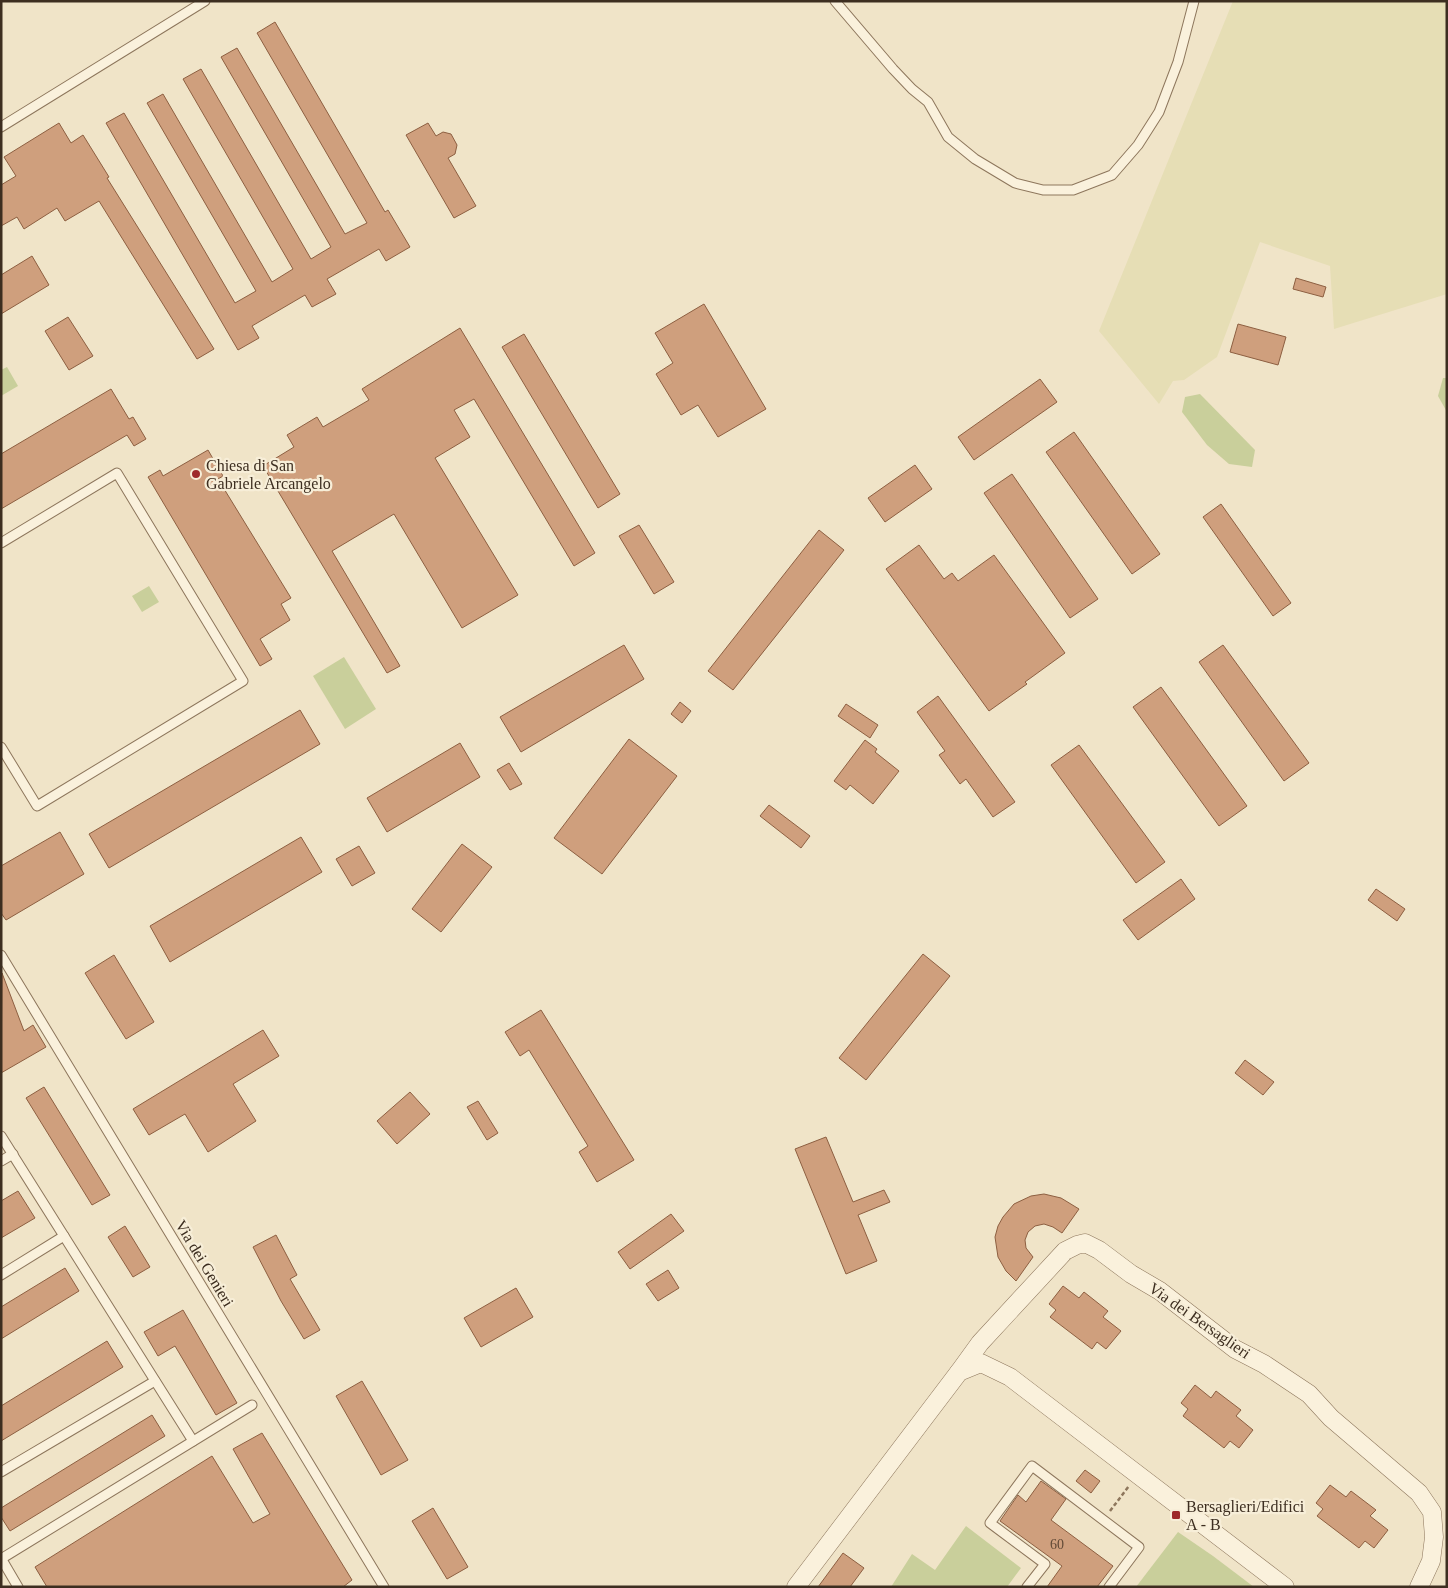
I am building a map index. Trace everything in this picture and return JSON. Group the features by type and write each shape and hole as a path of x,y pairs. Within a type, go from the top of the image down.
{"street":[{"name":"Via dei Bersaglieri","path":"796,1587 980,1343 1065,1251 1085,1243 1099,1250 1131,1274 1160,1291 1235,1349 1264,1364 1309,1394 1331,1418 1419,1493 1432,1512 1434,1537 1431,1561 1419,1587"},
{"path":"959,1372 981,1363 1010,1377 1285,1587"}],"lane":[{"path":"1,127 205,1"},
{"path":"835,1 893,69 912,89 928,102 948,137 975,159 1015,183 1043,190 1073,190 1112,175 1138,145 1159,112 1178,62 1194,1"},
{"path":"1,543 117,473 243,681 37,806 1,747"},
{"name":"Via dei Genieri","path":"1,956 384,1587"},
{"path":"1,1136 193,1440"},
{"path":"1,1161 13,1154"},
{"path":"1,1275 64,1236"},
{"path":"1,1472 155,1381"},
{"path":"18,1587 1,1559 252,1405"},
{"path":"1027,1587 1045,1564 990,1523 1032,1466 1139,1546 1109,1587"}],"path":[{"path":"1110,1510 1133,1480"}],"shaded area":[{"path":"1233,1 1447,1 1447,294 1334,329 1330,266 1260,242 1217,357 1184,380 1173,381 1159,404 1099,331"}],"green space":[{"path":"7,367 18,386 1,396 1,370"},
{"path":"1443,378 1447,378 1447,412 1438,396"},
{"path":"1200,394 1255,450 1252,467 1229,464 1207,445 1182,412 1185,397"},
{"path":"149,586 159,602 142,612 132,596"},
{"path":"344,657 376,709 345,729 313,676"},
{"path":"966,1526 1021,1568 1007,1587 891,1587 912,1554 935,1570"},
{"path":"1178,1532 1213,1556 1254,1587 1136,1587"}],"building":[{"path":"275,22 385,212 388,210 410,247 386,261 379,249 327,279 336,294 312,307 305,295 252,326 259,338 238,350 106,123 124,113 235,303 256,291 147,103 163,94 272,282 293,269 183,79 201,69 311,259 331,247 221,57 237,48 345,234 367,223 257,33"},
{"path":"59,123 71,143 83,135 109,177 107,178 214,349 197,359 99,201 65,221 57,208 24,229 17,217 1,226 1,185 16,176 4,157"},
{"path":"428,123 436,136 443,132 451,134 457,145 455,154 448,158 476,206 454,218 406,135"},
{"path":"32,256 49,285 1,314 1,275"},
{"path":"1296,278 1326,287 1323,297 1293,289"},
{"path":"704,304 766,409 718,437 698,405 681,415 656,374 673,363 655,333"},
{"path":"68,317 93,356 69,370 45,331"},
{"path":"1238,324 1286,337 1278,365 1230,352"},
{"path":"460,328 595,553 574,566 474,399 454,410 470,437 435,458 518,595 462,628 394,514 332,551 400,666 387,673 263,466 294,447 287,435 317,417 323,427 369,400 362,389"},
{"path":"524,334 620,494 598,508 502,347"},
{"path":"1040,379 1057,402 974,460 958,437"},
{"path":"111,389 129,419 133,417 146,439 134,446 127,435 1,509 1,454"},
{"path":"1074,432 1160,554 1132,574 1046,452"},
{"path":"208,450 223,476 218,479 291,598 281,604 290,620 260,639 272,659 260,666 148,477 160,470 163,476"},
{"path":"915,465 932,489 885,522 868,498"},
{"path":"1012,474 1098,599 1070,618 984,493"},
{"path":"1221,504 1291,603 1273,616 1203,517"},
{"path":"639,525 674,582 654,594 619,536"},
{"path":"819,530 844,550 733,690 708,671"},
{"path":"919,545 944,579 952,573 958,581 994,555 1065,653 1025,682 1027,684 989,711 886,569"},
{"path":"624,645 644,679 521,752 500,717"},
{"path":"1223,645 1309,763 1284,781 1199,662"},
{"path":"1161,687 1247,806 1219,826 1133,707"},
{"path":"938,696 1015,802 993,817 966,779 960,784 939,755 945,751 917,712"},
{"path":"680,702 691,711 682,723 671,714"},
{"path":"846,704 878,725 870,738 838,716"},
{"path":"300,710 320,744 109,868 89,834"},
{"path":"629,739 677,776 602,874 554,838"},
{"path":"865,740 877,749 875,752 899,771 873,804 850,785 846,790 834,781"},
{"path":"460,743 480,777 387,832 367,798"},
{"path":"1079,745 1165,862 1136,883 1051,765"},
{"path":"509,763 522,784 510,790 497,770"},
{"path":"769,805 810,836 801,848 760,816"},
{"path":"60,832 84,874 6,920 1,913 1,866"},
{"path":"301,837 322,872 170,962 150,926"},
{"path":"462,844 492,867 441,932 412,909"},
{"path":"359,846 375,873 352,886 336,859"},
{"path":"1181,879 1195,899 1138,940 1123,920"},
{"path":"1376,889 1405,909 1397,921 1368,900"},
{"path":"923,954 950,976 866,1080 839,1058"},
{"path":"114,955 154,1022 126,1039 85,973"},
{"path":"2,973 24,1031 33,1025 46,1047 1,1073"},
{"path":"541,1010 634,1160 597,1182 579,1152 588,1146 529,1050 520,1056 505,1032"},
{"path":"263,1030 279,1056 233,1084 256,1121 208,1152 185,1114 149,1135 133,1109"},
{"path":"1245,1060 1274,1082 1263,1095 1235,1073"},
{"path":"44,1087 110,1195 92,1205 26,1098"},
{"path":"410,1092 430,1114 397,1144 377,1121"},
{"path":"478,1101 498,1133 487,1140 467,1107"},
{"path":"826,1137 853,1202 884,1190 890,1202 858,1215 877,1261 846,1274 795,1149"},
{"path":"18,1191 35,1218 1,1238 1,1201"},
{"path":"1044,1194 1061,1198 1079,1209 1062,1233 1044,1224 1035,1226 1028,1232 1025,1240 1026,1248 1033,1257 1016,1281 1006,1271 998,1257 995,1237 998,1226 1014,1204 1031,1196"},
{"path":"671,1214 684,1231 630,1269 618,1252"},
{"path":"125,1226 150,1267 133,1277 108,1237"},
{"path":"276,1235 297,1275 290,1279 320,1330 304,1339 281,1301 253,1247"},
{"path":"65,1268 79,1291 1,1339 1,1307"},
{"path":"668,1270 679,1288 658,1301 646,1284"},
{"path":"1063,1286 1079,1298 1084,1292 1108,1311 1103,1317 1121,1331 1106,1349 1097,1342 1092,1349 1050,1317 1056,1310 1049,1304"},
{"path":"516,1288 533,1317 481,1347 464,1318"},
{"path":"183,1310 237,1403 216,1415 175,1346 158,1356 144,1332"},
{"path":"107,1341 123,1367 1,1441 1,1406"},
{"path":"362,1381 408,1460 381,1475 336,1396"},
{"path":"1195,1385 1211,1398 1216,1391 1241,1410 1236,1416 1253,1430 1239,1448 1230,1441 1224,1448 1183,1416 1188,1409 1181,1403"},
{"path":"152,1415 165,1436 10,1531 1,1517 1,1508"},
{"path":"262,1433 352,1580 343,1587 47,1587 35,1567 212,1456 253,1523 270,1514 233,1449"},
{"path":"1085,1470 1100,1481 1091,1493 1076,1481"},
{"path":"1041,1481 1066,1499 1051,1520 1113,1566 1097,1587 1047,1587 1062,1566 1000,1521 1018,1495 1026,1502"},
{"path":"1330,1485 1346,1497 1351,1491 1376,1510 1370,1516 1388,1530 1374,1548 1365,1541 1359,1548 1317,1516 1323,1509 1316,1503"},
{"path":"433,1508 468,1567 447,1579 412,1521"},
{"path":"843,1553 864,1568 850,1587 818,1587"}],"place":[{"name":"Chiesa di San Gabriele Arcangelo","path":"196,474"},
{"name":"Bersaglieri/Edifici A - B","path":"1176,1515"}]}
